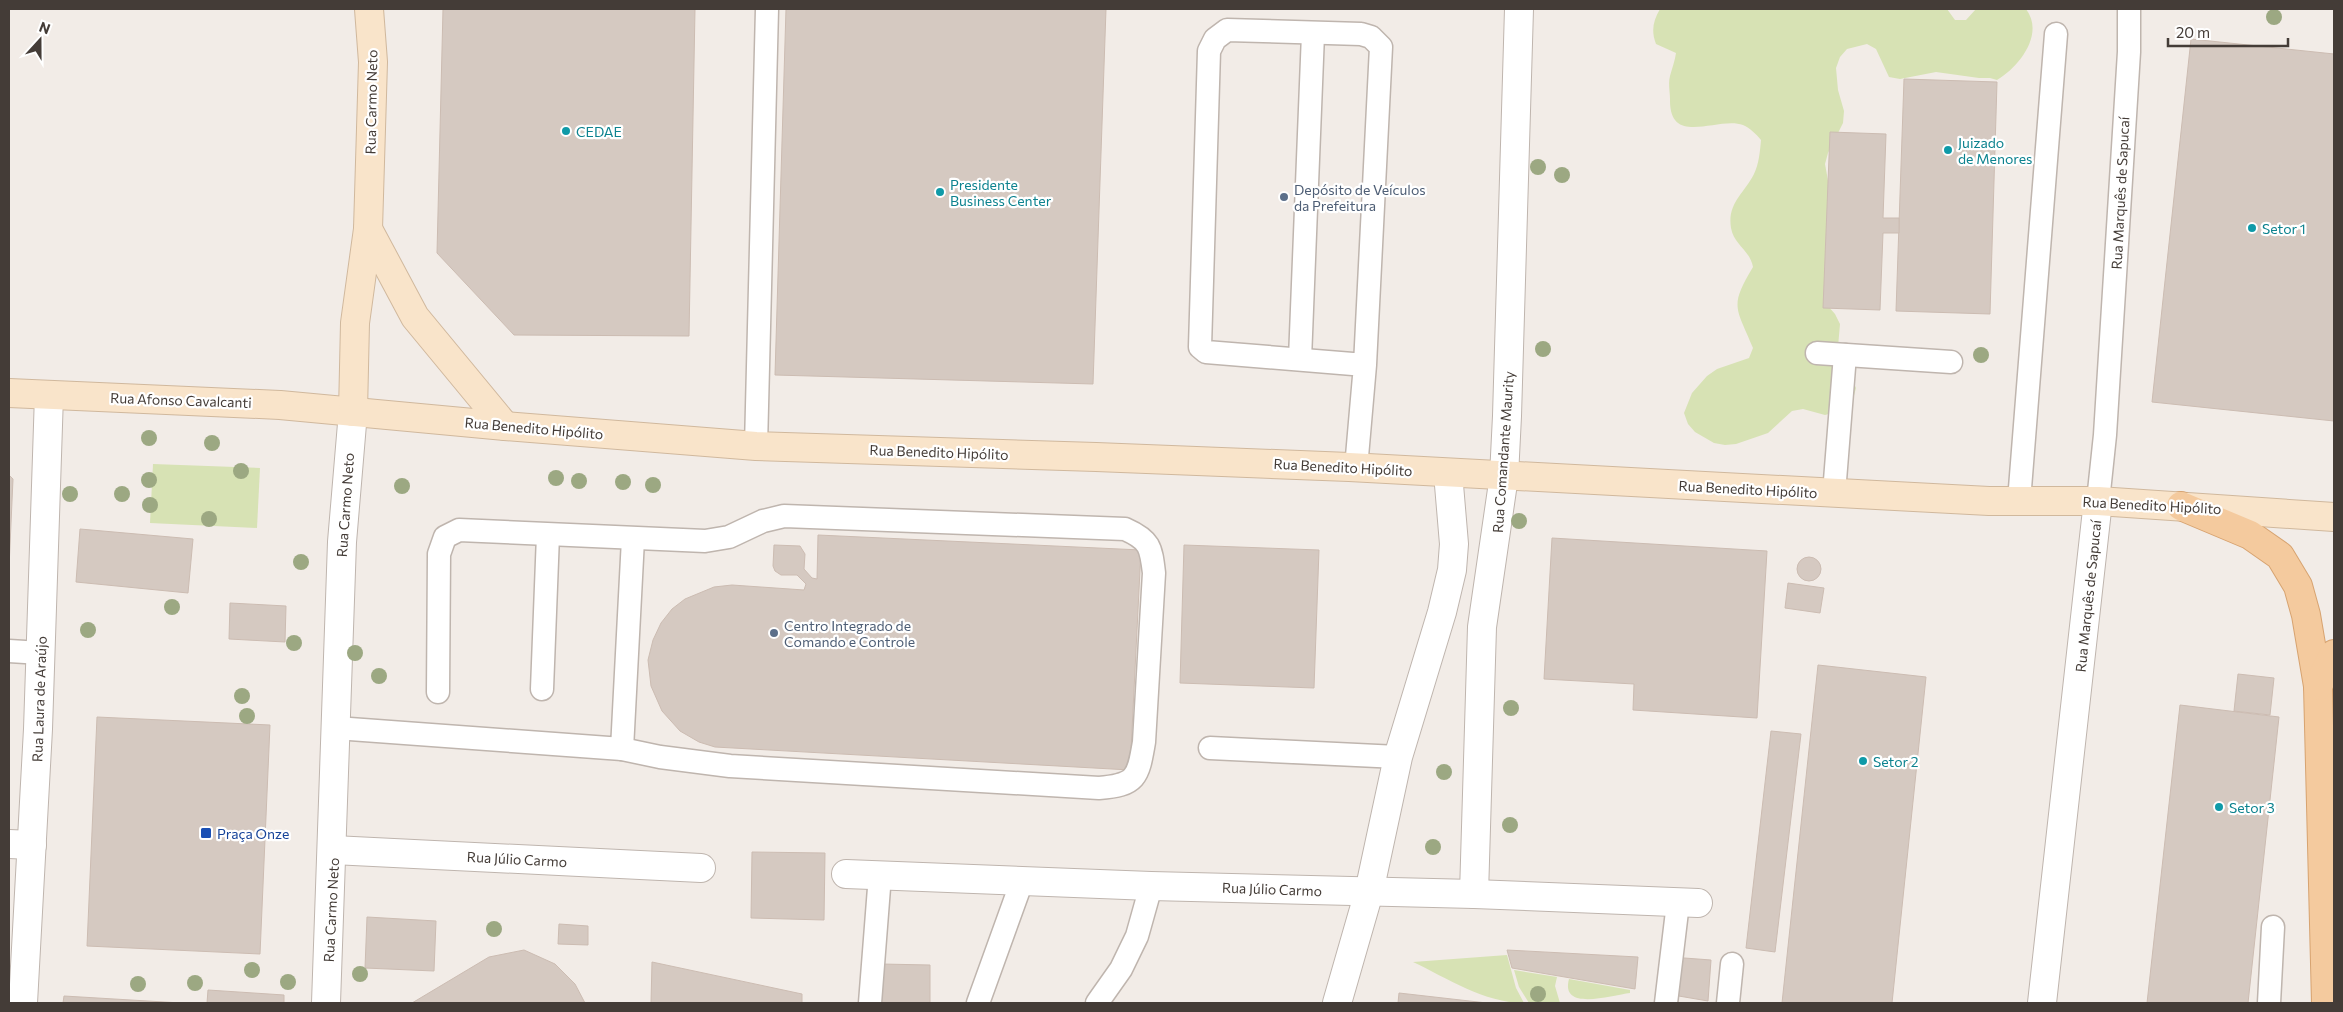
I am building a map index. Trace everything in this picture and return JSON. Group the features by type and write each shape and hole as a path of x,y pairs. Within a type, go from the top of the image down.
{"main road":[{"path":"2181,506 2250,535 2280,556 2298,586 2306,615 2318,686 2326,1003"},
{"path":"2318,686 2334,654"}],"street":[{"name":"Rua Carmo Neto","path":"326,1003 333,850 342,542 353,412 355,323 368,229 373,62 369,9"},
{"name":"Rua Comandante Maurity","path":"1474,894 1482,627 1504,476 1509,377 1520,9"},
{"path":"368,229 415,317 505,426"},
{"name":"Rua Afonso Cavalcanti","path":"9,394 247,403 353,412"},
{"name":"Rua Laura de Araújo","path":"23,1003 21,844 41,653 50,396"},
{"name":"Rua Benedito Hipólito","path":"353,412 756,446 1356,468 2019,501 2098,501 2334,517"},
{"path":"1337,1003 1369,892 1398,757 1442,612 1452,570 1454,544 1448,473"},
{"name":"Rua Marquês de Sapucaí","path":"2042,1003 2098,501"},
{"name":"Rua Júlio Carmo","path":"333,850 701,868"},
{"name":"Rua Júlio Carmo","path":"846,874 1151,886 1474,894 1688,903"}],"lane":[{"path":"756,446 767,9"},
{"name":"Rua Marquês de Sapucaí","path":"2098,501 2106,434 2128,62 2129,9"},
{"path":"1356,468 1365,365 1381,47 1371,37 1361,34 1226,30 1215,39 1209,51 1200,347 1206,352 1365,365"},
{"path":"1300,359 1313,34"},
{"path":"2019,501 2056,34"},
{"path":"1817,353 1951,362"},
{"path":"1834,493 1845,355"},
{"path":"336,728 622,749 660,757 730,766 1099,788 1123,786 1135,776 1141,760 1144,742 1154,573 1150,547 1140,536 1125,529 784,516 763,521 729,536 705,541 459,530 445,537 439,554 438,692"},
{"path":"542,689 548,535"},
{"path":"622,749 633,539"},
{"path":"9,651 41,653"},
{"path":"1210,748 1398,757"},
{"path":"870,1003 880,875"},
{"path":"978,1003 1022,881"},
{"path":"1097,1003 1121,969 1137,936 1151,886"},
{"path":"1666,1003 1688,903"},
{"path":"2269,1003 2273,927"},
{"path":"1728,1003 1732,964"}],"green space":[{"path":"1660,9 1947,9 1955,20 1966,20 1976,9 2026,9 2033,29 2027,49 2021,58 1997,80 1936,72 1900,79 1889,77 1876,49 1867,44 1847,49 1840,57 1836,68 1838,90 1844,111 1843,123 1828,153 1825,164 1829,186 1827,305 1835,314 1840,324 1838,347 1856,388 1853,399 1836,412 1825,415 1803,409 1792,411 1768,433 1736,444 1714,443 1695,432 1688,424 1684,413 1692,393 1707,376 1717,369 1749,358 1753,348 1739,315 1738,299 1745,280 1753,267 1749,256 1735,239 1730,219 1737,199 1756,170 1761,140 1753,131 1743,125 1733,123 1697,127 1686,126 1677,122 1672,114 1669,85 1676,53 1656,44 1653,30 1654,22"},
{"path":"153,464 260,468 257,528 150,523"},
{"path":"1507,955 1516,988 1524,1003 1509,1002 1480,994 1413,962"},
{"path":"1514,970 1557,977 1555,986 1560,1003 1529,1003 1519,987"},
{"path":"1569,979 1630,990 1630,993 1600,998 1580,998 1572,995 1568,989"}],"building":[{"name":"CEDAE","path":"443,9 695,9 689,336 514,335 437,253"},
{"name":"Presidente Business Center","path":"786,9 1106,9 1093,384 775,375"},
{"name":"Setor 1","path":"2191,39 2334,54 2334,421 2152,402"},
{"name":"Juizado de Menores","path":"1904,79 1997,82 1990,314 1896,311"},
{"path":"1830,132 1886,134 1883,218 1899,218 1899,233 1883,233 1880,310 1823,308"},
{"path":"9,475 13,479 9,568"},
{"path":"80,529 193,539 188,593 76,582"},
{"path":"818,535 1141,550 1130,770 715,747 699,742 680,731 662,711 651,686 648,660 653,640 661,623 672,609 685,599 714,587 732,585 804,590 806,584 797,575 781,575 775,571 773,566 774,545 800,546 805,554 804,569 812,578 817,579"},
{"path":"1552,538 1767,551 1757,718 1633,710 1634,684 1544,679"},
{"path":"1184,545 1319,550 1314,688 1180,683"},
{"path":"1809,557 1817,561 1821,569 1817,577 1809,581 1801,577 1797,569 1801,561"},
{"path":"1788,583 1824,588 1820,613 1785,608"},
{"path":"230,603 286,606 285,642 229,639"},
{"name":"Setor 2","path":"1818,665 1926,677 1892,1003 1782,1003"},
{"path":"2238,674 2274,678 2270,715 2234,711"},
{"name":"Setor 3","path":"2180,705 2279,717 2248,1003 2147,1003"},
{"path":"97,717 270,725 260,954 87,946"},
{"path":"1771,731 1801,734 1775,952 1746,948"},
{"path":"752,852 825,853 824,920 751,918"},
{"path":"367,917 436,921 434,971 365,968"},
{"path":"559,924 588,926 588,945 558,944"},
{"path":"524,950 555,964 575,984 585,1003 412,1003 489,957"},
{"path":"1507,950 1638,957 1635,989 1512,968"},
{"path":"1671,957 1711,960 1708,1001 1667,994"},
{"path":"652,962 802,994 802,1003 651,1003"},
{"path":"881,964 930,965 930,1003 881,1003"},
{"path":"208,990 284,995 284,1003 207,1003"},
{"path":"1399,993 1487,1003 1398,1003"},
{"path":"64,996 181,1003 63,1003"}],"place":[{"name":"CEDAE","path":"566,131"},
{"name":"Juizado de Menores","path":"1948,150"},
{"name":"Presidente Business Center","path":"940,192"},
{"name":"Depósito de Veículos da Prefeitura","path":"1284,197"},
{"name":"Setor 1","path":"2252,228"},
{"name":"Centro Integrado de Comando e Controle","path":"774,633"},
{"name":"Setor 2","path":"1863,761"},
{"name":"Setor 3","path":"2219,807"},
{"name":"Praça Onze","path":"206,833"}]}
